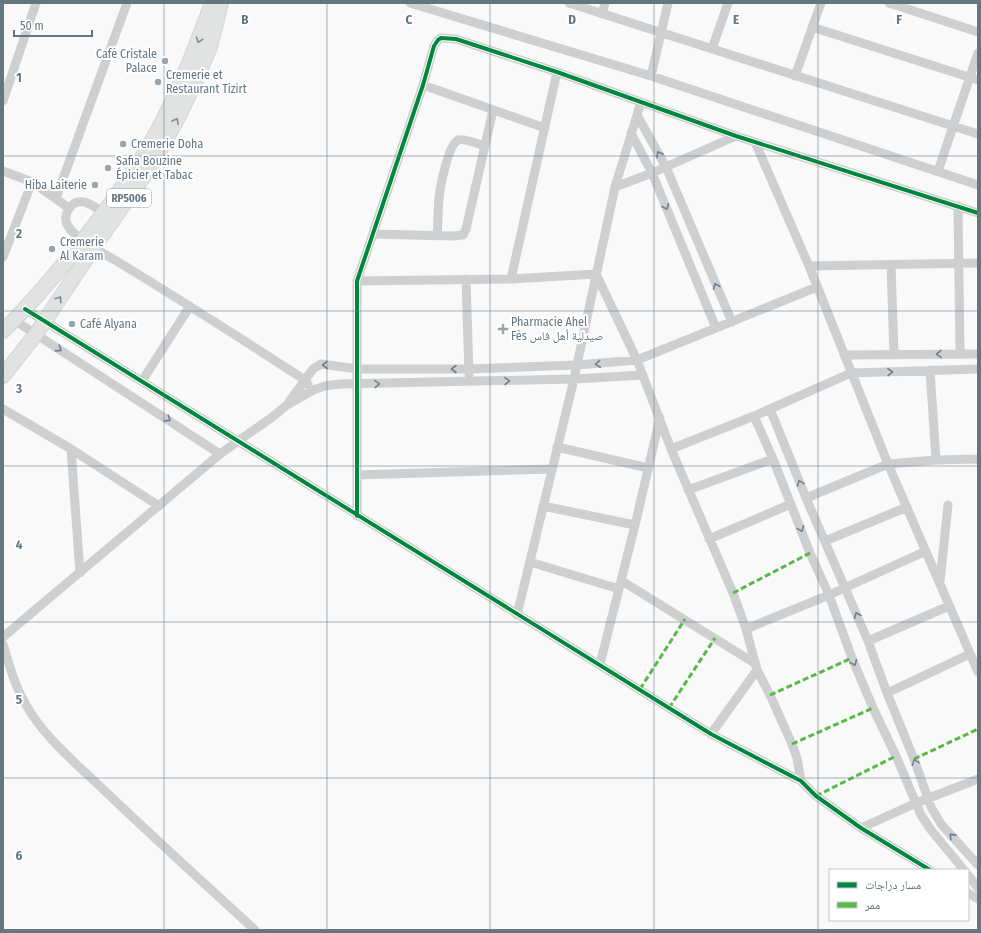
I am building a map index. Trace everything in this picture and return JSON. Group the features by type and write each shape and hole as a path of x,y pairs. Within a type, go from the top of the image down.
{"main road":[{"name":"RP5006","path":"108,217 154,137 184,78 212,3"},
{"name":"RP5006","path":"3,376 36,334 88,244 108,217 151,166 180,114 208,52 221,3"},
{"name":"RP5006","path":"3,330 25,309 73,254 88,244"}],"street":[{"path":"3,101 36,3"},
{"path":"56,198 127,3"},
{"path":"410,3 651,76 978,185"},
{"path":"569,3 978,134"},
{"path":"602,14 605,3"},
{"path":"651,76 668,3"},
{"path":"712,49 728,3"},
{"path":"795,76 821,3"},
{"path":"889,3 978,32"},
{"path":"812,27 974,79"},
{"path":"357,516 357,281 434,46 442,37 456,39 557,72 736,136 978,213"},
{"path":"938,171 953,126 974,79 978,53"},
{"path":"511,278 557,72"},
{"path":"422,85 545,128"},
{"path":"517,615 574,379 615,187 641,102"},
{"path":"373,234 461,236 464,232 493,110"},
{"path":"637,115 666,167 732,322"},
{"path":"632,134 652,173 716,328"},
{"path":"615,187 652,173 736,136"},
{"path":"437,236 440,188 449,156 454,145 457,141 461,140 485,146"},
{"path":"756,142 809,266 888,464 978,672"},
{"path":"3,171 32,182 69,208"},
{"path":"3,257 32,182"},
{"path":"108,217 89,203 84,202 73,204 69,208 66,223 72,232 88,244 190,306 305,380 313,390"},
{"path":"958,206 960,354"},
{"path":"809,266 978,264"},
{"path":"891,265 894,355"},
{"path":"357,281 511,278 596,274"},
{"path":"596,274 637,360 671,449 733,593 746,629 757,667 792,744 797,758 801,781"},
{"path":"466,279 469,382"},
{"path":"287,405 313,369 320,364 358,369 469,369 577,365 637,360 817,287"},
{"path":"142,381 190,306"},
{"path":"25,309 517,615 600,664 712,734 801,781 816,796 860,828 928,869"},
{"path":"14,320 220,454"},
{"path":"844,355 978,354"},
{"path":"671,449 754,416 851,373 978,369"},
{"path":"930,370 936,460"},
{"path":"3,637 220,454 287,405 313,390 325,386 340,384 574,379 643,375"},
{"path":"3,409 159,506"},
{"path":"770,409 806,498 868,641 886,693 914,759 927,799 941,824 978,865"},
{"path":"754,416 773,459 810,553 829,595 852,658 916,803 925,822 963,869"},
{"path":"600,664 660,418"},
{"path":"557,448 648,468"},
{"path":"71,450 80,573"},
{"path":"688,490 773,459"},
{"path":"806,498 888,464 936,460 978,459"},
{"path":"357,475 552,469"},
{"path":"709,538 791,504"},
{"path":"939,582 948,505"},
{"path":"543,506 635,525"},
{"path":"825,541 907,507"},
{"path":"746,629 829,595 926,551"},
{"path":"530,562 620,585 757,667"},
{"path":"868,641 950,606"},
{"path":"3,644 10,668 25,704 45,731 74,762 255,930"},
{"path":"886,693 970,654"},
{"path":"712,734 757,667"},
{"path":"860,828 916,803 978,779"},
{"path":"969,876 978,888"},
{"path":"969,893 978,899"}],"marked path":[{"path":"733,593 810,553"},
{"path":"640,689 685,619"},
{"path":"669,708 715,638"},
{"path":"770,695 852,658"},
{"path":"792,744 873,708"},
{"path":"914,759 978,729"},
{"path":"816,796 896,756"}],"cycle path":[{"path":"357,516 357,281 423,85 434,46 441,38 456,39 557,72 736,136 978,213"},
{"path":"25,309 711,734 801,781 816,796 861,828 928,869"}],"place":[{"name":"Café Cristale Palace","path":"165,61"},
{"name":"Cremerie et Restaurant Tizirt","path":"158,82"},
{"name":"Cremerie Doha","path":"123,144"},
{"name":"Safia Bouzine Épicier et Tabac","path":"108,168"},
{"name":"Hiba Laiterie","path":"95,185"},
{"name":"Cremerie Al Karam","path":"52,249"},
{"name":"Café Alyana","path":"72,324"},
{"name":"Pharmacie Ahel Fès صيدلية أهل فاس","path":"503,329"}]}
